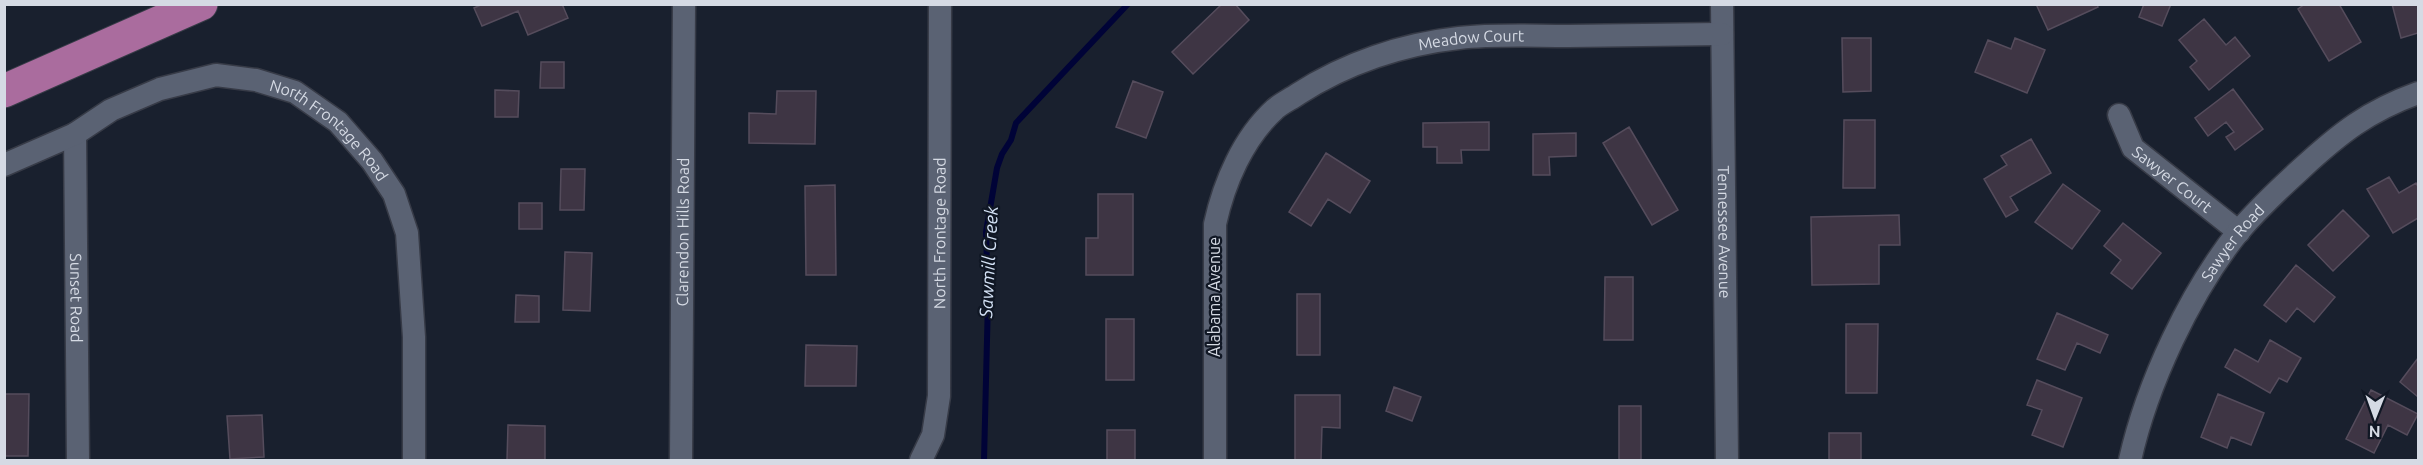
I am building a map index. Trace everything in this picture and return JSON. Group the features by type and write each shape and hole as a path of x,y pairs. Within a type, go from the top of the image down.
{"highway":[{"path":"4,91 201,4"}],"street":[{"name":"Clarendon Hills Road","path":"681,460 684,4"},
{"name":"North Frontage Road","path":"921,460 933,435 939,396 940,4"},
{"name":"Tennessee Avenue","path":"1722,4 1727,460"},
{"name":"Meadow Court","path":"1249,141 1275,109 1311,86 1361,62 1400,49 1437,41 1489,36 1722,34"},
{"name":"North Frontage Road","path":"4,165 75,134 111,110 160,89 216,75 256,80 295,92 338,122 372,162 394,194 407,233 414,337 414,460"},
{"name":"Sawyer Road","path":"2130,460 2143,414 2169,349 2203,286 2239,232 2274,194 2338,135 2369,115 2418,93"},
{"name":"Sawyer Court","path":"2119,115 2133,148 2239,232"},
{"name":"Sunset Road","path":"75,134 78,460"},
{"name":"Alabama Avenue","path":"1215,460 1215,224 1221,198 1232,168 1249,141"}],"building":[{"path":"483,4 562,4 568,18 528,35 518,11 482,26 474,8"},
{"path":"1222,4 1235,4 1249,20 1193,74 1172,52"},
{"path":"2036,4 2097,4 2098,7 2048,30"},
{"path":"2144,4 2171,4 2162,26 2139,17"},
{"path":"2305,4 2339,4 2361,42 2329,61 2298,9"},
{"path":"2392,4 2418,4 2418,33 2401,38"},
{"path":"2204,19 2226,45 2235,37 2250,56 2209,90 2190,67 2197,61 2179,40"},
{"path":"1842,38 1871,38 1871,91 1843,92"},
{"path":"2015,38 2045,50 2027,93 1975,72 1988,40 2011,49"},
{"path":"541,62 564,62 564,88 540,88"},
{"path":"1133,81 1163,92 1146,138 1116,127"},
{"path":"2233,89 2263,129 2235,150 2226,137 2234,132 2226,122 2208,136 2195,118"},
{"path":"495,90 519,91 518,117 495,117"},
{"path":"777,91 816,91 815,144 749,143 749,113 776,114"},
{"path":"1844,120 1875,120 1875,188 1843,188"},
{"path":"1489,122 1489,150 1461,150 1462,163 1437,163 1437,147 1423,147 1423,123"},
{"path":"1629,127 1678,210 1652,225 1603,143"},
{"path":"1576,133 1576,156 1549,157 1550,175 1533,175 1533,134"},
{"path":"2031,139 2051,173 2010,197 2018,210 2006,217 1984,179 2007,165 2001,156"},
{"path":"1326,153 1370,181 1350,213 1328,199 1311,226 1289,212"},
{"path":"561,169 585,169 584,210 560,210"},
{"path":"2389,177 2399,193 2416,183 2418,187 2418,218 2393,233 2367,189"},
{"path":"2063,184 2100,211 2072,249 2035,222"},
{"path":"835,185 836,275 806,275 805,186"},
{"path":"1098,194 1133,194 1133,275 1086,275 1086,238 1098,238"},
{"path":"519,203 542,203 542,229 519,229"},
{"path":"2343,210 2369,236 2333,271 2308,245"},
{"path":"1899,215 1900,245 1879,245 1879,284 1812,285 1811,217"},
{"path":"2123,223 2161,253 2132,289 2111,273 2121,260 2104,246"},
{"path":"565,252 592,253 590,311 563,310"},
{"path":"2296,265 2335,297 2314,322 2297,308 2286,322 2264,305"},
{"path":"1605,277 1633,277 1633,340 1604,340"},
{"path":"1297,294 1320,294 1320,355 1297,355"},
{"path":"516,295 539,296 539,322 515,322"},
{"path":"2057,313 2108,335 2100,353 2077,343 2065,370 2037,359"},
{"path":"1106,319 1134,319 1134,380 1106,380"},
{"path":"1846,324 1878,324 1877,393 1846,393"},
{"path":"2270,340 2301,358 2287,382 2279,378 2270,393 2225,367 2235,349 2258,362"},
{"path":"806,345 857,346 856,386 805,386"},
{"path":"2418,358 2418,397 2400,382"},
{"path":"2037,380 2082,398 2063,447 2032,435 2042,410 2027,405"},
{"path":"1394,387 1421,397 1412,421 1386,411"},
{"path":"2371,390 2418,414 2407,435 2388,425 2374,453 2346,439"},
{"path":"4,394 29,394 28,456 4,456"},
{"path":"2218,394 2264,413 2251,445 2231,437 2227,448 2201,437"},
{"path":"1295,395 1340,395 1340,428 1322,427 1321,460 1295,460"},
{"path":"1619,406 1641,406 1641,460 1619,460"},
{"path":"262,415 264,457 230,459 227,416"},
{"path":"508,425 545,426 545,460 507,460"},
{"path":"1107,430 1135,430 1135,460 1107,460"},
{"path":"1829,433 1861,433 1861,460 1829,460"}],"waterway":[{"name":"Sawmill Creek","path":"984,460 988,300 986,232 997,168 1011,140 1016,123 1128,4"}]}
